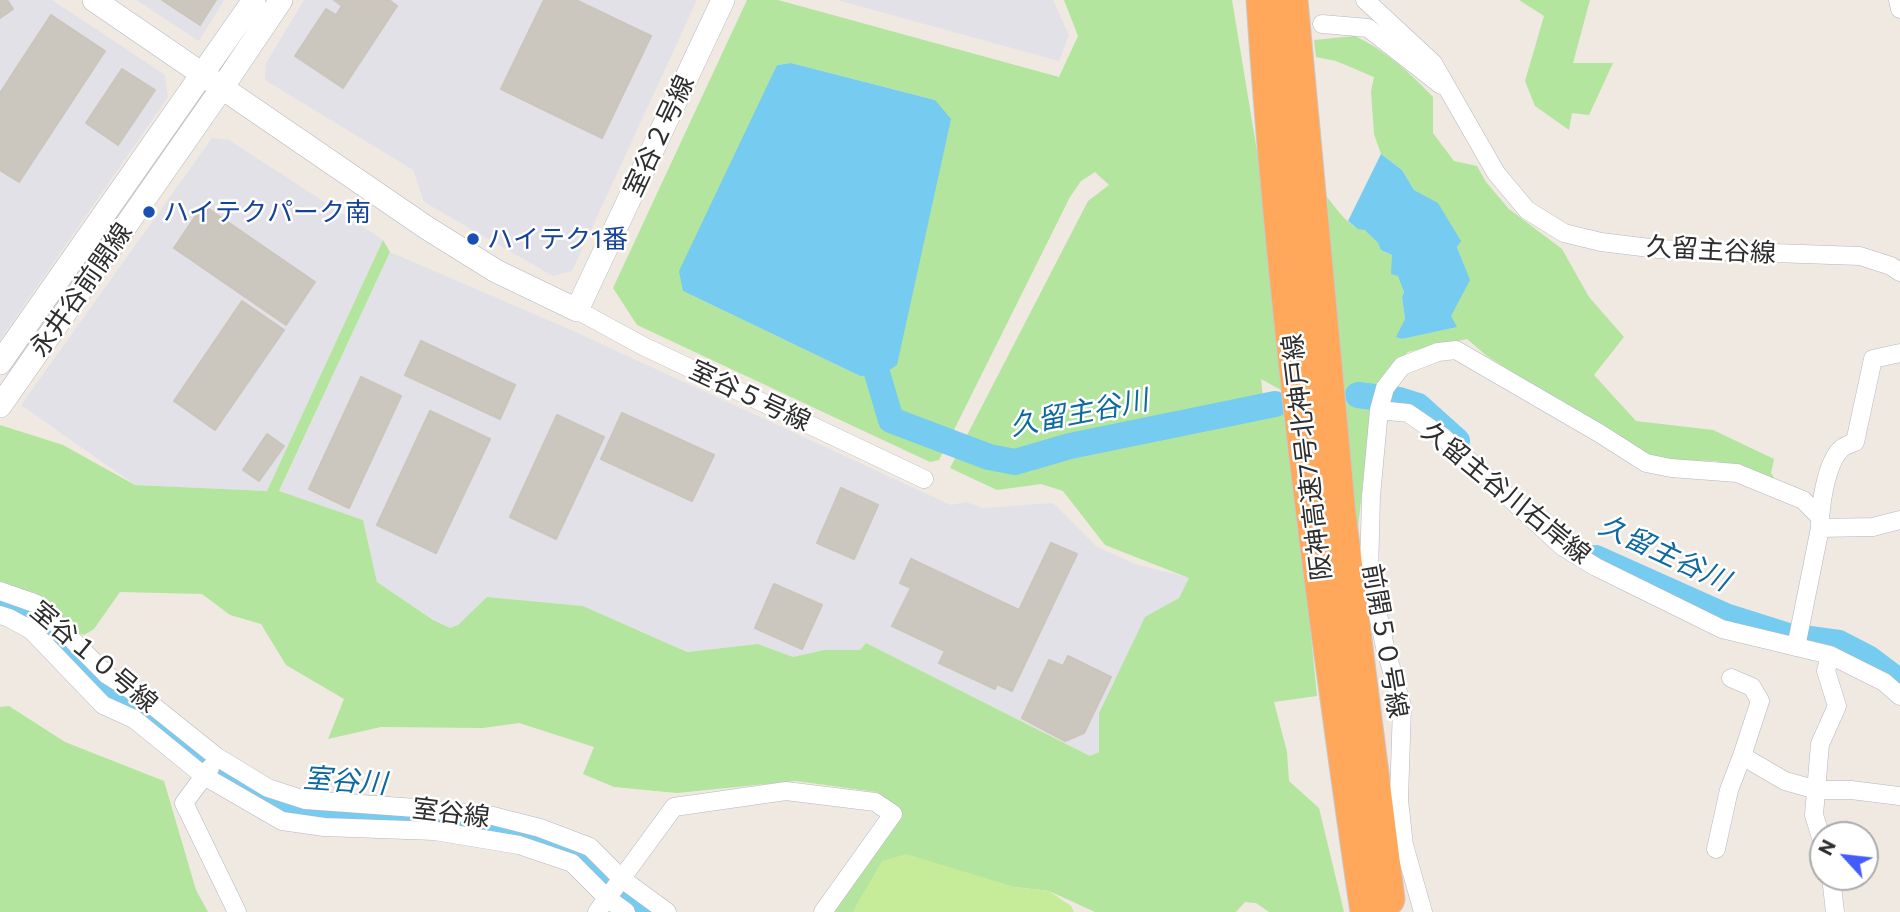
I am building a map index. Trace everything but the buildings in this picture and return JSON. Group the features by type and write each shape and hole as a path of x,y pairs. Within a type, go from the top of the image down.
{"highway":[{"path":"1244,0 1272,131"},
{"name":"阪神高速7号北神戸線","path":"1263,0 1272,131 1310,500 1367,912"},
{"name":"阪神高速7号北神戸線","path":"1291,0 1339,514 1390,912"},
{"path":"1297,61 1300,0"}],"street":[{"path":"94,0 427,228 496,271 577,310"},
{"name":"永井谷前開線","path":"0,363 254,0"},
{"name":"永井谷前開線","path":"0,406 281,0"},
{"name":"室谷２号線","path":"577,310 723,0"},
{"name":"久留主谷線","path":"1365,0 1433,63 1496,173 1527,210 1564,233 1601,242 1658,249 1860,256 1891,266 1900,272"},
{"path":"1898,0 1900,9"},
{"path":"1322,24 1368,29 1450,92"},
{"name":"室谷５号線","path":"577,310 643,346 924,479"},
{"path":"1381,401 1402,366 1438,352 1455,350 1646,463 1671,468 1737,473 1802,500 1820,523 1872,527 1900,520"},
{"path":"1797,639 1823,496 1835,458 1841,448 1855,442 1873,359 1900,353"},
{"name":"久留主谷川右岸線","path":"1381,401 1408,413 1443,437 1563,547 1596,567 1722,629 1797,639 1884,682 1900,696"},
{"name":"前開５０号線","path":"1381,401 1370,496 1369,573 1402,706 1399,800 1404,845 1423,912"},
{"name":"室谷１０号線","path":"0,591 37,604 107,675 142,697 217,757"},
{"path":"0,615 31,630 103,705 134,719 204,776 282,821 324,827 435,831 519,845 572,863 602,905 626,912"},
{"path":"1816,821 1814,815 1820,744 1837,706 1826,671 1830,655"},
{"path":"1716,849 1729,790 1760,701 1752,687 1731,678"},
{"path":"1742,756 1785,781 1817,790 1851,790 1900,796"},
{"path":"217,757 184,803 237,912"},
{"name":"室谷線","path":"217,757 268,788 305,800 493,816 540,828 590,847 622,878 667,912"},
{"path":"602,905 674,807 786,791 875,802 893,814 823,912"},
{"path":"1833,891 1835,912"}],"shaded area":[{"path":"0,0 52,0 165,75 168,97 0,340"},
{"path":"136,0 224,0 199,41"},
{"path":"304,0 697,0 572,271 553,276 424,202 413,170 265,80 266,63"},
{"path":"837,0 1053,0 1069,35 1059,61"},
{"path":"212,138 229,140 383,240 267,491 135,485 21,405"},
{"path":"390,252 571,330 951,505 966,502 983,508 1053,503 1097,547 1135,564 1190,578 1179,598 1145,618 1099,713 1099,752 1090,756 866,643 860,650 824,650 793,657 758,644 687,652 583,606 488,597 458,625 450,628 433,620 377,582 363,520 279,492"}],"green space":[{"path":"747,0 778,0 1059,77 1078,36 1064,0 1232,0 1260,169 1283,380 1281,390 1261,379 1263,397 1182,411 1015,452 1003,453 990,448 981,463 1014,468 1288,407 1317,696 1274,702 1287,752 1289,781 1319,808 1344,912 1269,912 1256,903 1245,902 1236,912 1095,912 1049,891 1015,887 857,904 854,912 832,912 902,810 876,792 796,781 677,793 614,787 583,774 594,747 519,723 483,728 381,727 328,739 344,699 286,665 261,624 230,615 202,594 120,592 94,629 84,635 74,631 36,593 0,585 0,425 63,445 135,485 267,491 383,240 390,252 279,491 363,520 377,582 433,620 450,628 458,625 487,597 583,606 687,652 758,644 793,657 824,650 860,650 866,643 1090,756 1099,752 1099,713 1145,617 1179,598 1189,578 1105,545 1063,491 1041,484 997,490 950,468 1088,201 1109,185 1095,172 1081,181 1070,197 939,460 930,462 637,325 613,288","holes":["791,63 935,100 882,375 860,376 683,291 777,65"]},
{"path":"1519,0 1590,0 1573,63 1613,63 1589,115 1572,113 1569,130 1535,106 1525,81 1544,16"},
{"path":"1355,36 1397,63 1433,97 1433,133 1454,161 1477,166 1486,182 1509,209 1562,249 1589,297 1624,337 1594,375 1636,421 1713,430 1774,459 1771,473 1777,482 1759,472 1715,461 1651,460 1487,356 1467,339 1408,352 1373,387 1355,557 1327,197 1349,222 1365,229 1381,250 1392,255 1404,292 1402,297 1405,319 1397,337 1402,339 1456,327 1450,316 1469,279 1457,246 1460,240 1438,204 1414,190 1402,170 1381,154 1374,134 1371,92 1374,77 1336,61 1316,57 1314,40"},
{"path":"9,706 65,742 164,781 196,890 208,912 0,912 0,707"},
{"path":"906,854 1015,887 1049,891 1071,906 1074,912 854,912 882,861"}],"water":[{"path":"791,63 935,100 951,119 897,365 882,375 860,376 683,291 679,271 777,65"},
{"path":"1381,154 1402,170 1414,190 1438,203 1461,241 1457,247 1470,280 1451,316 1457,327 1402,339 1396,337 1405,319 1402,297 1404,292 1398,276 1391,274 1392,255 1381,250 1365,230 1358,229 1348,221"}],"waterway":[{"name":"久留主谷川","path":"869,346 891,420 989,457 1015,462 1070,446 1275,404"},
{"name":"久留主谷川","path":"1358,395 1399,400 1418,406 1457,441"},
{"name":"久留主谷川","path":"1596,558 1728,617 1788,636 1839,643 1868,658 1900,682"},
{"name":"室谷川","path":"0,604 32,614 95,678 139,709 198,760 274,804 309,816 399,816 455,822 520,835 579,857 646,912"}],"place":[{"name":"ハイテクパーク南","path":"149,212"},
{"name":"ハイテク1番","path":"473,239"}]}
